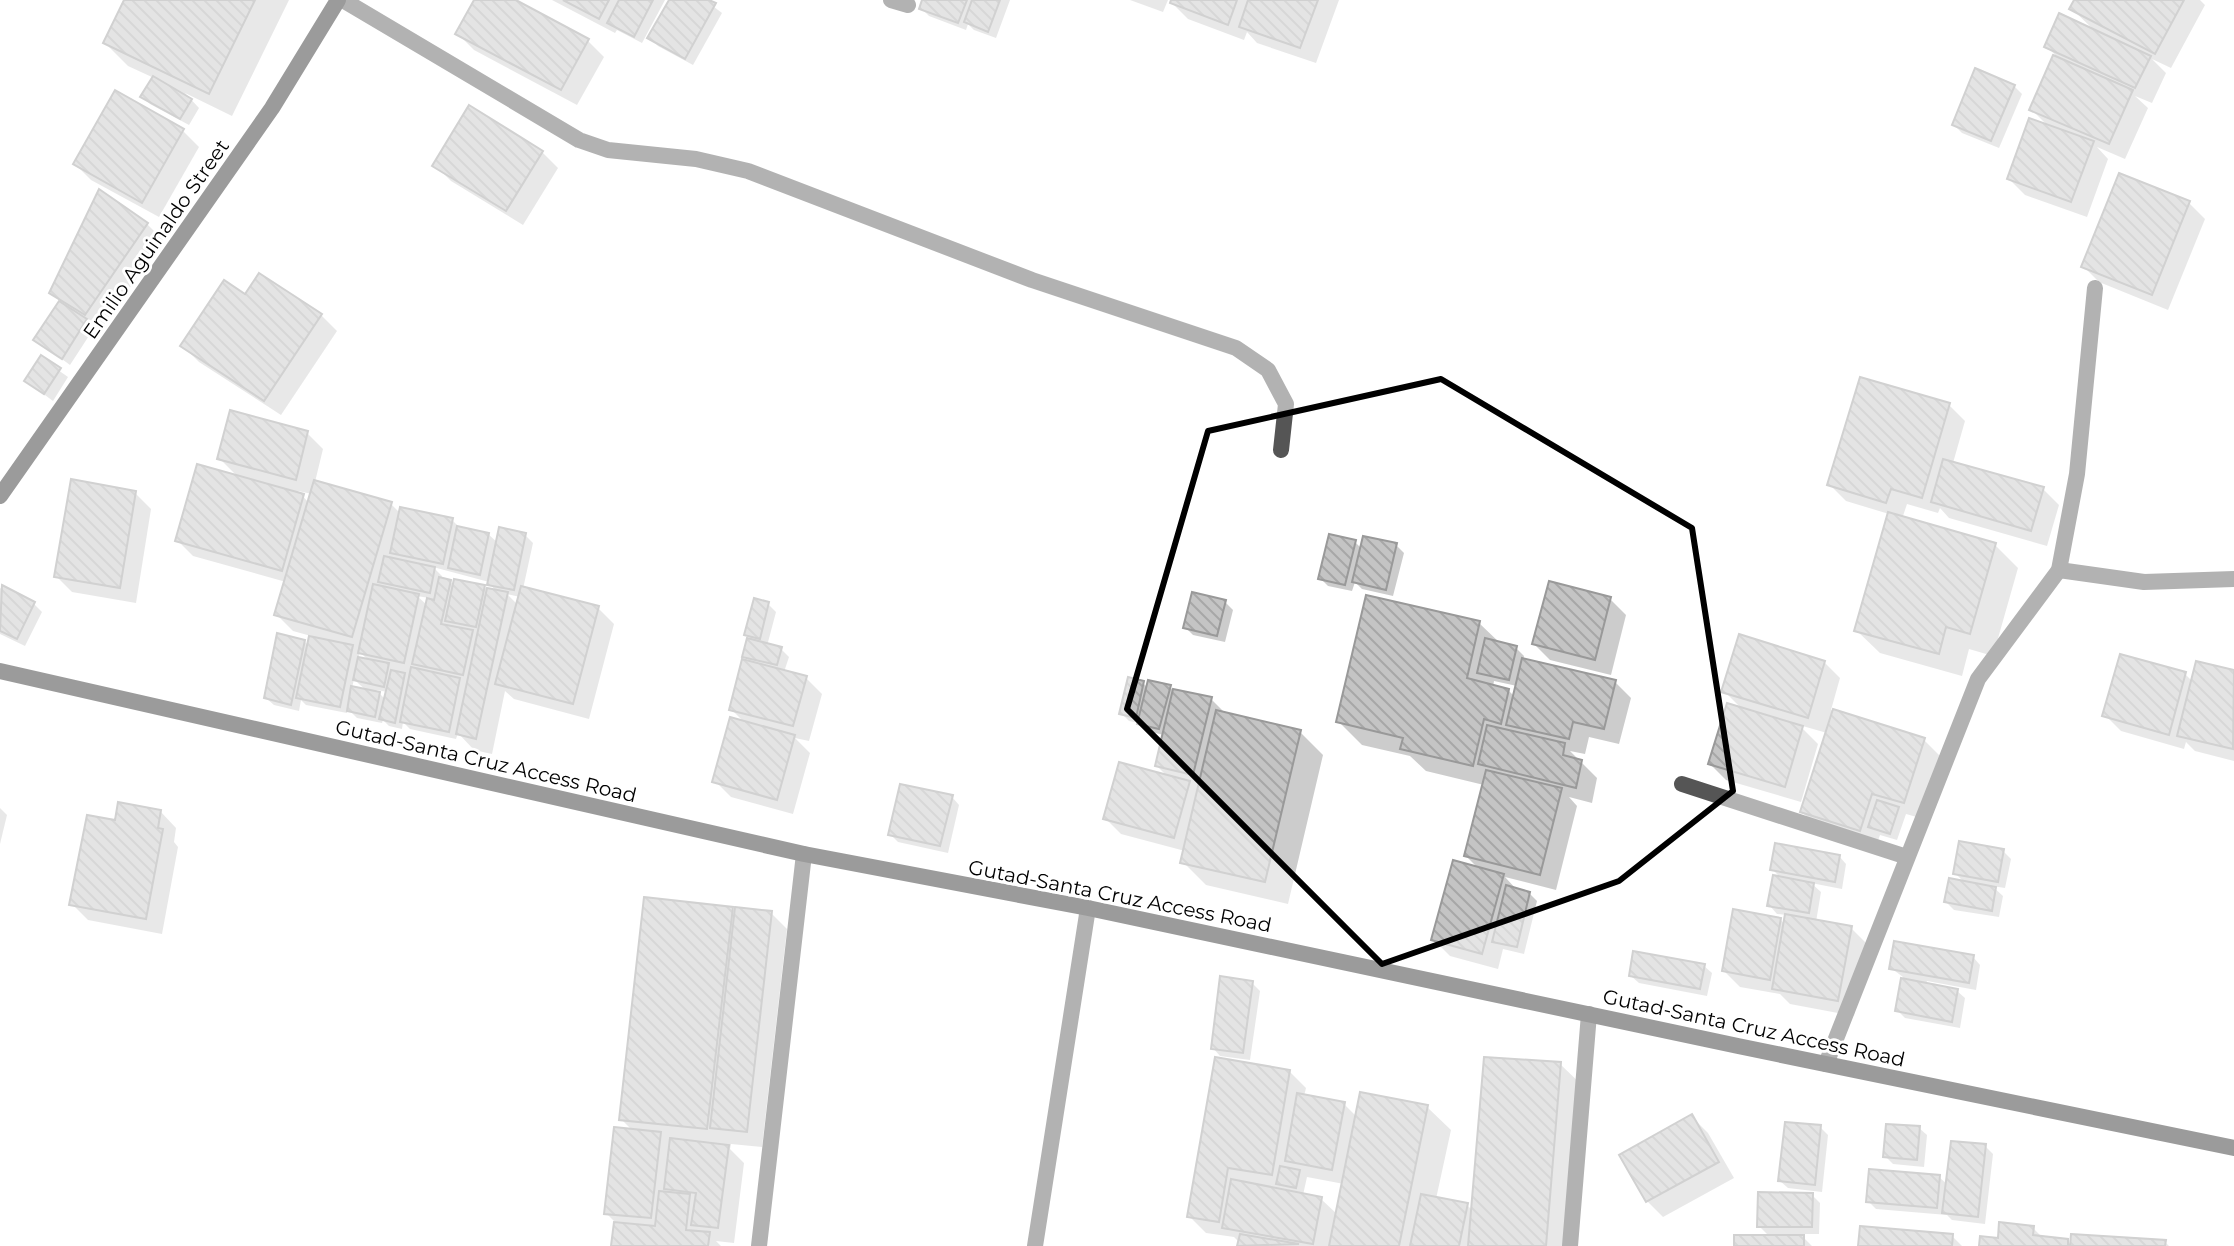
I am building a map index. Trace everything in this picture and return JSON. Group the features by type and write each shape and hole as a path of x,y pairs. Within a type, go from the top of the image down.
{"main road":[{"name":"Emilio Aguinaldo Street","path":"0,496 272,108 340,0"},
{"name":"Gutad-Santa Cruz Access Road","path":"0,671 804,854 1088,908 2234,1148"}],"street":[{"path":"340,0 579,140 608,150 696,159 748,171 1032,280 1236,348 1268,370 1286,404 1281,450"},
{"path":"1826,1064 1978,679 2059,570 2077,474 2095,288"},
{"path":"2059,570 2144,582 2234,579"},
{"path":"1682,784 1907,857"},
{"path":"759,1246 804,854"},
{"path":"1035,1246 1088,908"},
{"path":"1570,1246 1589,1014"}],"highlighted area":[{"path":"1441,379 1692,528 1733,791 1619,881 1382,964 1127,709 1208,431"}],"building":[{"path":"124,0 255,0 209,94 103,43"},
{"path":"474,0 516,0 589,39 561,90 455,34"},
{"path":"563,0 609,0 599,19"},
{"path":"619,0 653,0 634,37 607,23"},
{"path":"669,0 709,0 716,3 685,59 647,38"},
{"path":"922,0 967,0 958,23 919,9"},
{"path":"972,0 1000,0 988,32 964,22"},
{"path":"1171,0 1237,0 1228,25 1170,3"},
{"path":"1248,0 1318,0 1300,48 1239,27"},
{"path":"2074,0 2184,0 2155,54 2069,9"},
{"path":"2059,13 2151,56 2135,88 2044,47"},
{"path":"2053,55 2133,90 2109,144 2029,110"},
{"path":"1975,68 2015,85 1991,141 1952,125"},
{"path":"153,76 192,99 180,119 140,97"},
{"path":"115,90 184,129 142,203 73,164"},
{"path":"469,105 543,151 506,211 432,166"},
{"path":"2029,118 2094,141 2071,202 2007,179"},
{"path":"2119,173 2190,201 2152,295 2081,267"},
{"path":"99,189 148,223 85,315 49,293"},
{"path":"259,273 322,314 264,401 180,346 224,280 245,294"},
{"path":"59,301 87,319 62,359 33,340"},
{"path":"41,355 61,368 44,394 24,381"},
{"path":"1860,377 1950,403 1922,498 1891,489 1886,503 1827,485"},
{"path":"230,410 308,431 296,480 217,459"},
{"path":"1943,459 2044,487 2031,531 1931,502"},
{"path":"197,464 304,494 282,571 175,541"},
{"path":"71,479 136,491 120,588 54,577"},
{"path":"314,480 392,502 352,637 274,615"},
{"path":"400,507 453,518 443,564 390,553"},
{"path":"1888,512 1996,543 1970,634 1946,627 1939,654 1854,631"},
{"path":"457,526 489,533 480,575 448,568"},
{"path":"499,527 526,533 514,590 487,585"},
{"path":"1329,534 1356,540 1345,585 1318,579"},
{"path":"1363,536 1397,543 1386,590 1352,582"},
{"path":"384,556 435,567 430,593 378,582"},
{"path":"439,577 451,580 441,624 473,630 463,675 412,664 427,598 434,600"},
{"path":"454,579 485,585 476,627 445,621"},
{"path":"1549,581 1611,597 1595,660 1532,644"},
{"path":"373,584 419,594 404,663 358,653"},
{"path":"2,585 35,602 17,639 0,631"},
{"path":"521,586 599,606 573,704 495,684"},
{"path":"487,588 508,592 476,739 456,734"},
{"path":"1192,592 1226,600 1217,636 1183,628"},
{"path":"1366,595 1480,621 1467,678 1509,689 1501,724 1484,719 1473,766 1400,749 1403,738 1336,722"},
{"path":"754,598 769,602 760,639 744,635"},
{"path":"277,633 305,640 291,705 264,698"},
{"path":"1739,634 1825,661 1808,718 1721,692"},
{"path":"309,636 353,645 340,707 296,698"},
{"path":"747,638 782,647 777,665 742,657"},
{"path":"1485,638 1517,646 1509,680 1477,673"},
{"path":"2120,654 2186,672 2169,735 2102,716"},
{"path":"358,657 389,663 384,687 353,680"},
{"path":"1522,658 1616,680 1604,729 1573,722 1569,739 1506,725"},
{"path":"742,659 807,676 793,726 729,710"},
{"path":"2196,661 2234,670 2233,749 2177,736"},
{"path":"411,667 460,678 449,732 400,722"},
{"path":"391,670 405,673 395,723 379,719"},
{"path":"1128,677 1144,681 1136,718 1119,714"},
{"path":"1148,680 1171,685 1159,729 1137,724"},
{"path":"351,686 380,692 375,717 347,711"},
{"path":"1173,689 1212,697 1193,775 1155,766"},
{"path":"1727,703 1803,726 1785,787 1708,764"},
{"path":"1833,709 1925,738 1904,803 1872,794 1860,831 1800,812"},
{"path":"1216,710 1301,730 1265,882 1180,863"},
{"path":"730,717 795,735 777,800 712,782"},
{"path":"1487,725 1565,743 1563,755 1582,760 1576,788 1478,764"},
{"path":"1119,762 1190,781 1174,838 1103,819"},
{"path":"1486,770 1562,788 1540,875 1464,856"},
{"path":"900,784 953,795 940,846 888,835"},
{"path":"1877,800 1899,807 1890,834 1868,827"},
{"path":"118,802 161,810 158,828 163,829 146,919 69,905 87,815 115,820"},
{"path":"1959,841 2004,849 1998,882 1953,874"},
{"path":"1775,843 1840,855 1835,882 1770,870"},
{"path":"1453,860 1504,874 1482,954 1431,940"},
{"path":"1773,875 1814,883 1809,913 1767,906"},
{"path":"1949,878 1996,887 1992,911 1944,902"},
{"path":"1506,885 1530,892 1517,947 1492,942"},
{"path":"644,897 733,907 707,1129 619,1120"},
{"path":"735,907 772,911 747,1132 710,1128"},
{"path":"1733,909 1781,918 1770,980 1722,971"},
{"path":"1785,914 1852,926 1838,1001 1772,989"},
{"path":"1894,941 1974,955 1969,983 1889,969"},
{"path":"1633,951 1705,964 1700,989 1629,976"},
{"path":"1220,976 1253,981 1243,1053 1211,1049"},
{"path":"1901,978 1958,989 1952,1022 1895,1011"},
{"path":"1215,1057 1290,1070 1272,1175 1228,1168 1219,1222 1187,1217"},
{"path":"1484,1057 1561,1062 1546,1246 1468,1246"},
{"path":"1360,1092 1428,1105 1399,1246 1329,1246"},
{"path":"1297,1093 1345,1102 1332,1170 1285,1161"},
{"path":"1692,1114 1719,1162 1646,1202 1619,1155"},
{"path":"1785,1122 1821,1125 1815,1185 1778,1181"},
{"path":"1886,1124 1920,1126 1917,1160 1883,1157"},
{"path":"614,1127 661,1132 651,1218 604,1214"},
{"path":"670,1138 729,1145 718,1228 691,1225 696,1193 664,1189"},
{"path":"1951,1141 1986,1144 1978,1217 1942,1213"},
{"path":"1280,1166 1300,1170 1296,1188 1276,1184"},
{"path":"1869,1169 1940,1175 1937,1208 1866,1202"},
{"path":"1231,1179 1322,1197 1313,1244 1222,1228"},
{"path":"659,1191 690,1194 686,1230 710,1232 708,1246 611,1246 614,1222 655,1226"},
{"path":"1758,1192 1813,1193 1812,1227 1757,1227"},
{"path":"1421,1194 1468,1203 1459,1246 1410,1246"},
{"path":"1999,1222 2034,1226 2033,1235 2068,1239 2068,1246 1979,1246 1980,1236 1998,1238"},
{"path":"1860,1226 1953,1234 1952,1246 1858,1246"},
{"path":"1240,1234 1299,1244 1237,1246"},
{"path":"2071,1234 2166,1240 2165,1246 2070,1246"},
{"path":"1734,1235 1804,1235 1804,1246 1734,1246"}]}
